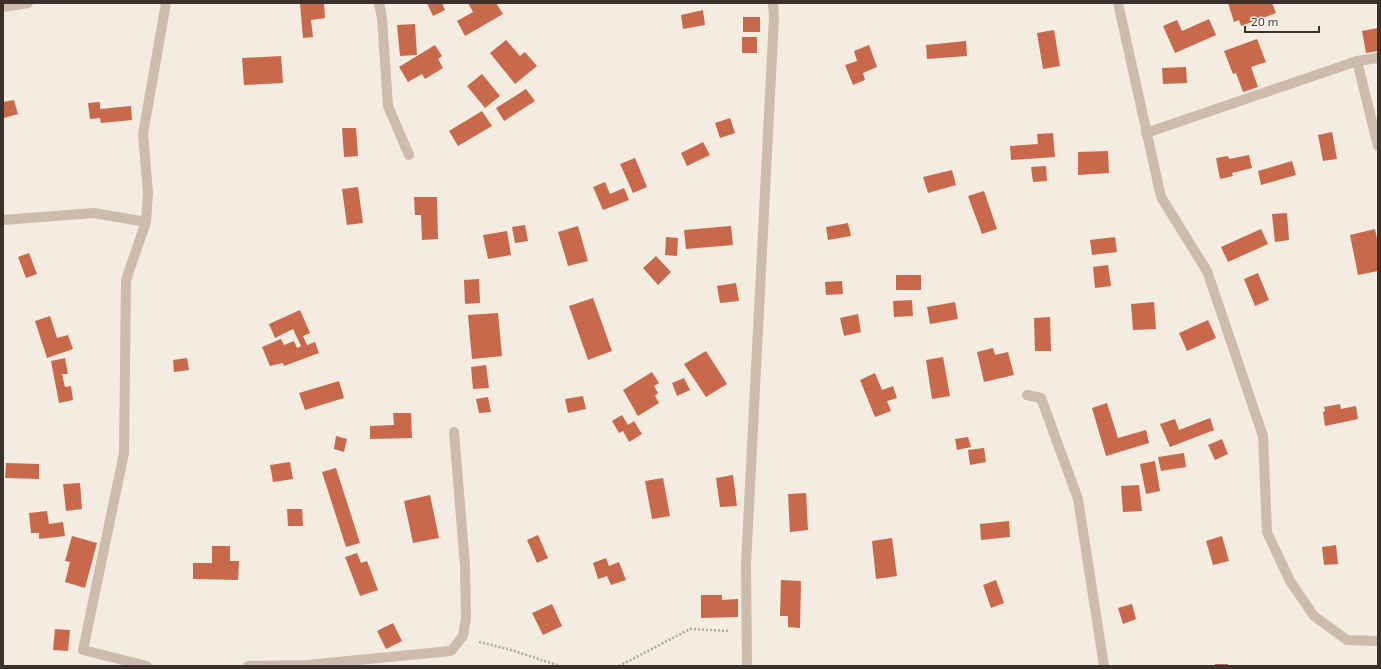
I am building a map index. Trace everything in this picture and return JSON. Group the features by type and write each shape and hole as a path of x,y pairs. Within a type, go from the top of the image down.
{"street":[{"path":"3,7 28,3"},
{"path":"147,666 83,650 124,453 126,280 146,222 148,193 143,134 166,3"},
{"path":"379,3 382,18 388,106 409,155"},
{"path":"747,666 746,564 774,16 772,3"},
{"path":"1118,3 1161,197 1207,271 1263,436 1267,532 1290,582 1314,616 1347,640 1378,641"},
{"path":"1146,134 1357,60 1378,58"},
{"path":"1357,60 1378,146"},
{"path":"3,220 94,214 146,222"},
{"path":"1027,395 1041,398 1078,499 1104,666"},
{"path":"248,666 307,665 451,651 463,636 466,618 465,566 454,432"}],"path":[{"path":"618,666 690,629 747,632"},
{"path":"451,651 476,642 508,649 560,666"}],"building":[{"path":"300,3 324,3 325,18 311,20 313,37 303,38"},
{"path":"427,3 442,3 445,10 433,16"},
{"path":"468,3 496,3 503,14 465,36 457,21 473,12"},
{"path":"1228,3 1272,3 1276,13 1241,26 1239,20 1234,22"},
{"path":"703,10 705,25 683,29 681,15"},
{"path":"743,17 760,17 760,32 743,32"},
{"path":"1209,19 1216,35 1175,53 1163,26 1177,20 1182,31"},
{"path":"415,24 417,55 400,56 397,25"},
{"path":"1378,28 1378,51 1366,53 1362,31"},
{"path":"1054,30 1060,66 1043,69 1037,33"},
{"path":"742,37 757,37 757,53 742,53"},
{"path":"1257,39 1266,62 1251,67 1258,87 1243,92 1236,73 1233,74 1224,51"},
{"path":"506,40 520,56 525,52 537,66 515,84 490,53"},
{"path":"966,41 967,56 927,59 926,45"},
{"path":"435,45 442,56 438,59 443,68 425,79 422,74 408,82 399,67"},
{"path":"869,45 877,67 863,73 865,80 853,85 845,65 857,61 854,51"},
{"path":"281,56 283,83 244,85 242,58"},
{"path":"1186,67 1187,83 1163,84 1162,68"},
{"path":"482,74 500,96 485,108 467,86"},
{"path":"526,89 535,101 504,121 496,108"},
{"path":"14,100 18,114 4,118 3,102"},
{"path":"100,102 100,109 131,106 132,120 101,123 100,118 90,119 88,103"},
{"path":"482,111 492,126 458,146 449,131"},
{"path":"730,118 735,133 720,138 715,123"},
{"path":"342,128 356,128 358,156 344,157"},
{"path":"1332,132 1337,159 1323,161 1318,135"},
{"path":"1053,133 1055,157 1011,160 1010,146 1038,144 1037,134"},
{"path":"703,142 710,155 687,166 681,153"},
{"path":"1108,151 1109,173 1078,175 1078,152"},
{"path":"1249,155 1252,168 1232,173 1233,176 1220,179 1216,158 1228,156 1229,159"},
{"path":"635,158 647,187 633,193 620,164"},
{"path":"1292,161 1296,175 1261,185 1258,171"},
{"path":"1046,166 1047,181 1033,182 1031,167"},
{"path":"952,170 956,185 928,193 923,177"},
{"path":"605,182 610,194 624,188 629,200 603,210 593,187"},
{"path":"358,187 363,223 347,225 342,189"},
{"path":"984,191 997,229 982,234 968,196"},
{"path":"414,197 437,197 438,239 422,240 421,215 415,215"},
{"path":"1287,213 1289,240 1275,242 1272,214"},
{"path":"848,223 851,236 828,240 826,227"},
{"path":"525,225 528,241 515,243 512,227"},
{"path":"578,226 588,261 568,266 558,232"},
{"path":"731,226 733,245 686,249 684,230"},
{"path":"1261,229 1268,244 1228,262 1221,247"},
{"path":"1375,229 1378,244 1378,271 1358,275 1350,235"},
{"path":"507,231 511,255 488,259 483,235"},
{"path":"666,237 678,238 677,256 665,255"},
{"path":"1115,237 1117,252 1092,255 1090,240"},
{"path":"29,253 37,274 26,278 18,257"},
{"path":"656,256 671,272 658,285 643,268"},
{"path":"1108,265 1111,286 1095,288 1093,267"},
{"path":"1258,273 1269,300 1255,306 1244,279"},
{"path":"896,275 921,275 921,290 896,290"},
{"path":"479,279 480,303 465,304 464,280"},
{"path":"842,281 843,294 826,295 825,282"},
{"path":"736,283 739,301 720,303 717,286"},
{"path":"593,298 612,351 588,360 569,306"},
{"path":"912,300 913,316 894,317 893,301"},
{"path":"955,302 958,319 930,324 927,307"},
{"path":"1154,302 1156,329 1133,330 1131,304"},
{"path":"300,310 310,333 303,336 307,345 315,342 319,353 284,366 283,363 270,366 262,347 281,339 284,345 294,341 297,348 301,346 293,329 275,338 269,324"},
{"path":"498,313 502,356 472,359 468,315"},
{"path":"858,314 861,332 844,336 840,318"},
{"path":"50,316 57,338 68,335 73,349 47,358 35,321"},
{"path":"1050,317 1051,351 1035,351 1034,318"},
{"path":"1208,320 1216,338 1187,351 1179,333"},
{"path":"993,348 995,355 1008,352 1014,375 984,382 977,352"},
{"path":"706,351 727,384 706,397 684,364"},
{"path":"943,357 950,396 932,399 926,360"},
{"path":"65,358 68,374 62,374 65,387 71,386 73,400 59,403 51,361"},
{"path":"187,358 189,370 174,372 173,360"},
{"path":"486,365 489,388 473,389 471,367"},
{"path":"652,372 659,383 654,386 658,393 655,396 659,403 638,416 623,390"},
{"path":"875,373 882,390 893,386 897,398 887,401 891,411 875,417 860,380"},
{"path":"684,378 690,390 677,396 672,383"},
{"path":"339,381 344,398 305,410 299,393"},
{"path":"583,396 586,409 568,413 565,399"},
{"path":"488,397 491,412 479,413 476,399"},
{"path":"1107,403 1118,438 1146,430 1149,443 1106,456 1092,408"},
{"path":"1340,404 1341,409 1356,406 1358,419 1325,426 1323,412 1325,411 1324,407"},
{"path":"393,413 411,413 412,438 370,439 370,426 394,425"},
{"path":"622,415 628,425 634,421 642,434 629,442 623,431 619,433 612,421"},
{"path":"1210,418 1214,430 1170,447 1160,424 1175,419 1179,430"},
{"path":"336,436 347,439 344,452 334,449"},
{"path":"968,437 971,447 957,450 955,439"},
{"path":"1222,439 1228,454 1215,460 1208,445"},
{"path":"984,448 986,462 970,465 968,450"},
{"path":"1184,453 1186,467 1161,471 1158,457"},
{"path":"1155,461 1160,491 1146,494 1140,464"},
{"path":"290,462 293,479 273,482 270,465"},
{"path":"6,463 39,464 39,479 5,478"},
{"path":"336,468 360,543 346,547 322,472"},
{"path":"733,475 737,506 720,507 716,478"},
{"path":"663,478 670,516 652,519 645,481"},
{"path":"80,483 82,509 66,511 63,484"},
{"path":"1139,485 1142,511 1123,512 1121,486"},
{"path":"806,493 808,530 790,532 788,494"},
{"path":"430,495 439,538 413,543 404,501"},
{"path":"287,509 302,509 303,526 288,526"},
{"path":"47,511 49,524 63,522 65,536 39,539 39,533 31,533 29,513"},
{"path":"1009,521 1010,537 981,540 980,524"},
{"path":"538,535 548,558 537,563 527,540"},
{"path":"72,536 97,543 85,588 65,582 70,562 65,561"},
{"path":"1222,536 1229,561 1213,565 1206,541"},
{"path":"892,538 897,576 876,579 872,541"},
{"path":"1336,545 1338,564 1324,565 1322,547"},
{"path":"212,546 230,546 230,561 239,561 238,580 193,579 193,563 212,563"},
{"path":"357,553 361,563 367,561 378,590 360,596 345,557"},
{"path":"606,558 609,566 619,562 626,580 611,585 607,576 598,579 593,563"},
{"path":"781,580 801,581 800,628 788,627 788,616 780,616"},
{"path":"996,580 1004,603 991,608 983,585"},
{"path":"701,595 722,595 722,600 738,599 738,617 701,618"},
{"path":"552,604 562,626 543,635 532,613"},
{"path":"1132,604 1136,619 1123,624 1118,608"},
{"path":"393,623 402,641 386,649 377,631"},
{"path":"55,629 70,630 68,651 53,650"},
{"path":"1215,664 1228,664 1228,666 1215,666"}]}
